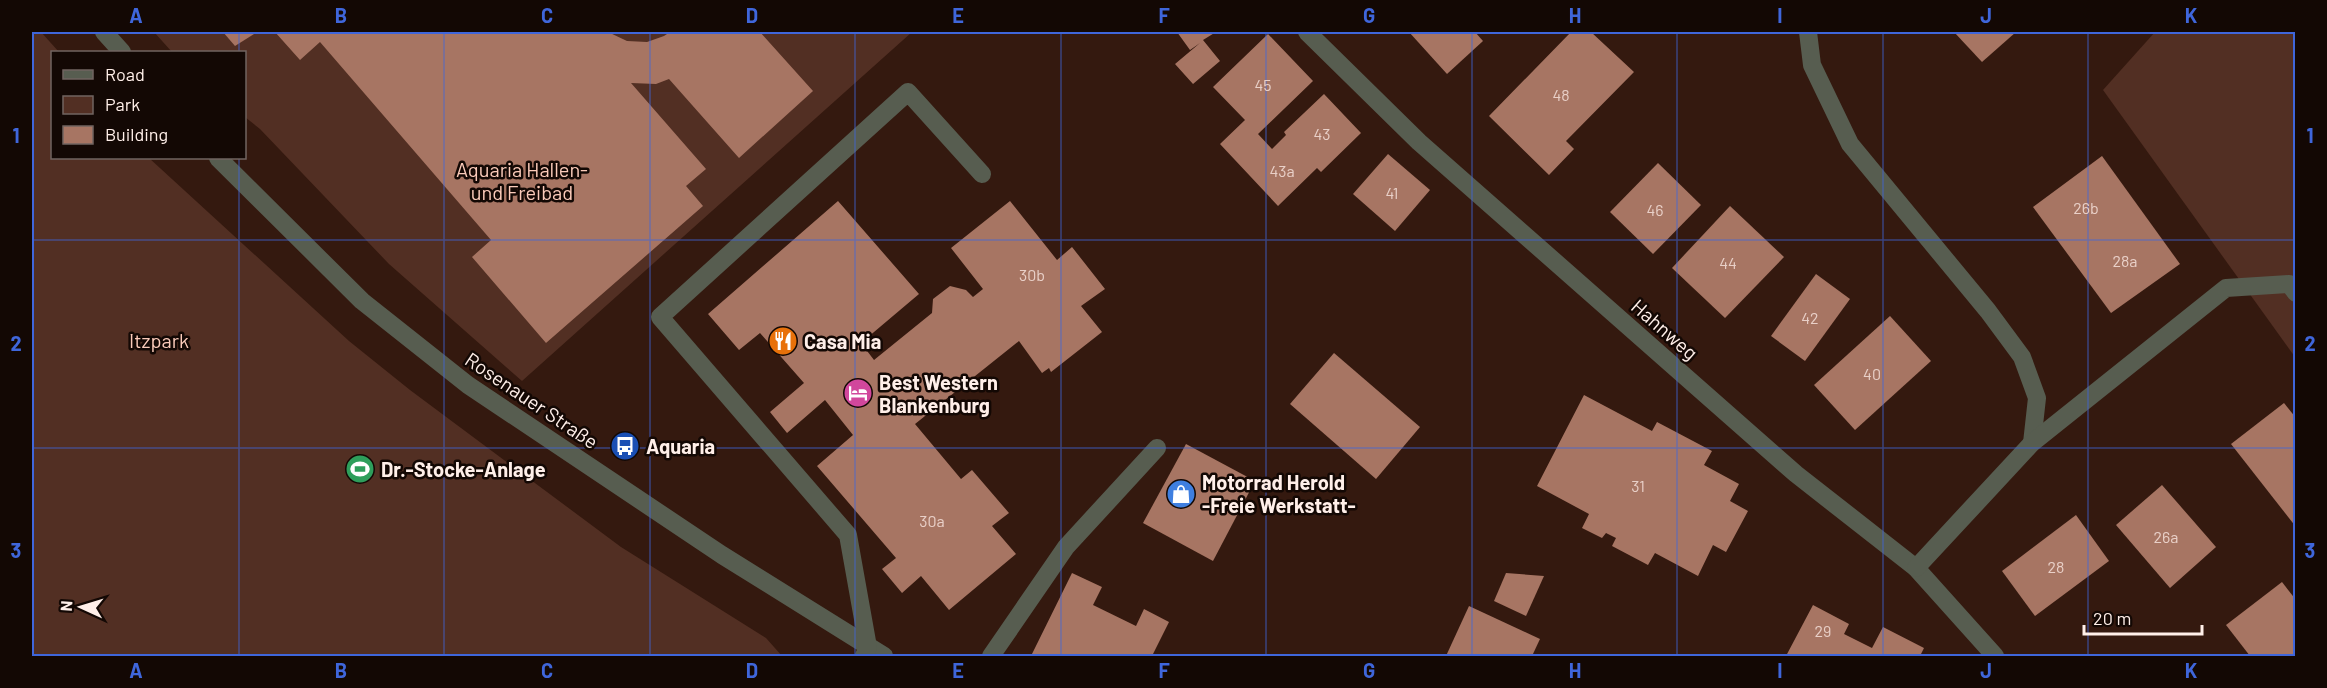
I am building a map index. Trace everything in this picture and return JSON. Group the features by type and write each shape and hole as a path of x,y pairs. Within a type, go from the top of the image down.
{"street":[{"path":"104,32 121,51"},
{"name":"Hahnweg","path":"1307,32 1437,158 1796,474 1916,568 1995,657"},
{"path":"1808,32 1812,64 1850,144 1988,311 2022,357 2037,398 2032,443"},
{"path":"872,653 848,535 660,317 908,92 982,174"},
{"name":"Rosenauer Straße","path":"219,159 362,301 468,385 872,653"},
{"path":"1916,568 2032,443 2226,288 2289,284 2295,293"},
{"path":"991,657 1066,547 1157,448"}],"green space":[{"name":"Itzpark","path":"32,32 41,32 58,51 51,51 51,159 150,159 349,341 410,390 621,547 766,638 782,656 32,656"},
{"name":"Aquaria Hallen- und Freibad","path":"154,32 912,32 522,381 389,264 260,129 246,118 246,51 171,51"},
{"path":"2155,32 2295,32 2295,357 2103,90"}],"building":[{"path":"223,32 257,32 235,46"},
{"name":"Aquaria Hallen- und Freibad","path":"275,32 608,32 627,41 647,42 670,32 760,32 813,91 739,158 669,79 656,84 631,83 706,169 686,186 703,206 546,343 472,257 491,240 320,42 300,60"},
{"path":"1177,32 1216,32 1203,40 1220,61 1193,84 1175,64 1200,43 1190,50"},
{"path":"1409,32 1475,32 1483,41 1447,74"},
{"path":"1571,32 1591,32 1634,72 1566,141 1574,149 1549,175 1489,116"},
{"path":"1954,32 2016,32 1982,62"},
{"path":"1268,34 1313,81 1258,134 1272,149 1286,135 1284,132 1324,94 1361,133 1321,172 1317,168 1278,206 1220,144 1245,120 1213,87"},
{"path":"1388,154 1430,190 1395,231 1353,194"},
{"path":"2102,156 2180,264 2111,313 2033,207"},
{"path":"1658,163 1701,205 1653,254 1610,212"},
{"path":"838,201 919,294 861,343 874,360 932,313 933,299 950,286 966,290 973,297 983,289 951,248 1010,201 1057,260 1072,247 1105,289 1081,306 1102,332 1051,372 1049,368 1042,373 1019,341 915,424 961,479 972,470 1009,513 992,526 1016,554 949,610 921,576 902,593 882,569 896,558 817,466 853,435 825,400 787,433 770,412 804,383 760,333 739,350 708,314"},
{"path":"1730,206 1784,257 1725,318 1672,268"},
{"path":"1816,274 1850,299 1805,361 1771,336"},
{"path":"1890,316 1931,361 1855,430 1814,385"},
{"path":"1334,353 1420,427 1376,479 1290,404"},
{"path":"1584,395 1652,431 1657,422 1712,451 1704,465 1739,484 1730,501 1748,511 1726,552 1713,545 1698,576 1655,553 1648,565 1612,546 1616,538 1606,533 1602,538 1582,528 1589,514 1537,486"},
{"path":"2284,403 2296,418 2296,527 2231,444"},
{"path":"1186,444 1255,481 1213,561 1143,523"},
{"path":"2162,485 2216,547 2170,588 2116,525"},
{"path":"2076,515 2109,561 2035,616 2002,571"},
{"path":"1072,573 1102,587 1093,605 1136,626 1144,609 1169,622 1152,656 1031,656"},
{"path":"1506,573 1544,576 1526,616 1494,601"},
{"path":"2282,582 2296,600 2296,656 2250,656 2226,625"},
{"path":"1813,605 1849,624 1844,634 1872,648 1883,627 1924,648 1920,656 1786,656"},
{"path":"1469,606 1540,639 1532,656 1446,656"}],"place":[{"name":"Casa Mia","path":"783,341"},
{"name":"Best Western Blankenburg","path":"858,393"},
{"name":"Aquaria","path":"625,446"},
{"name":"Dr.-Stocke-Anlage","path":"360,469"},
{"name":"Motorrad Herold -Freie Werkstatt-","path":"1181,494"}]}
